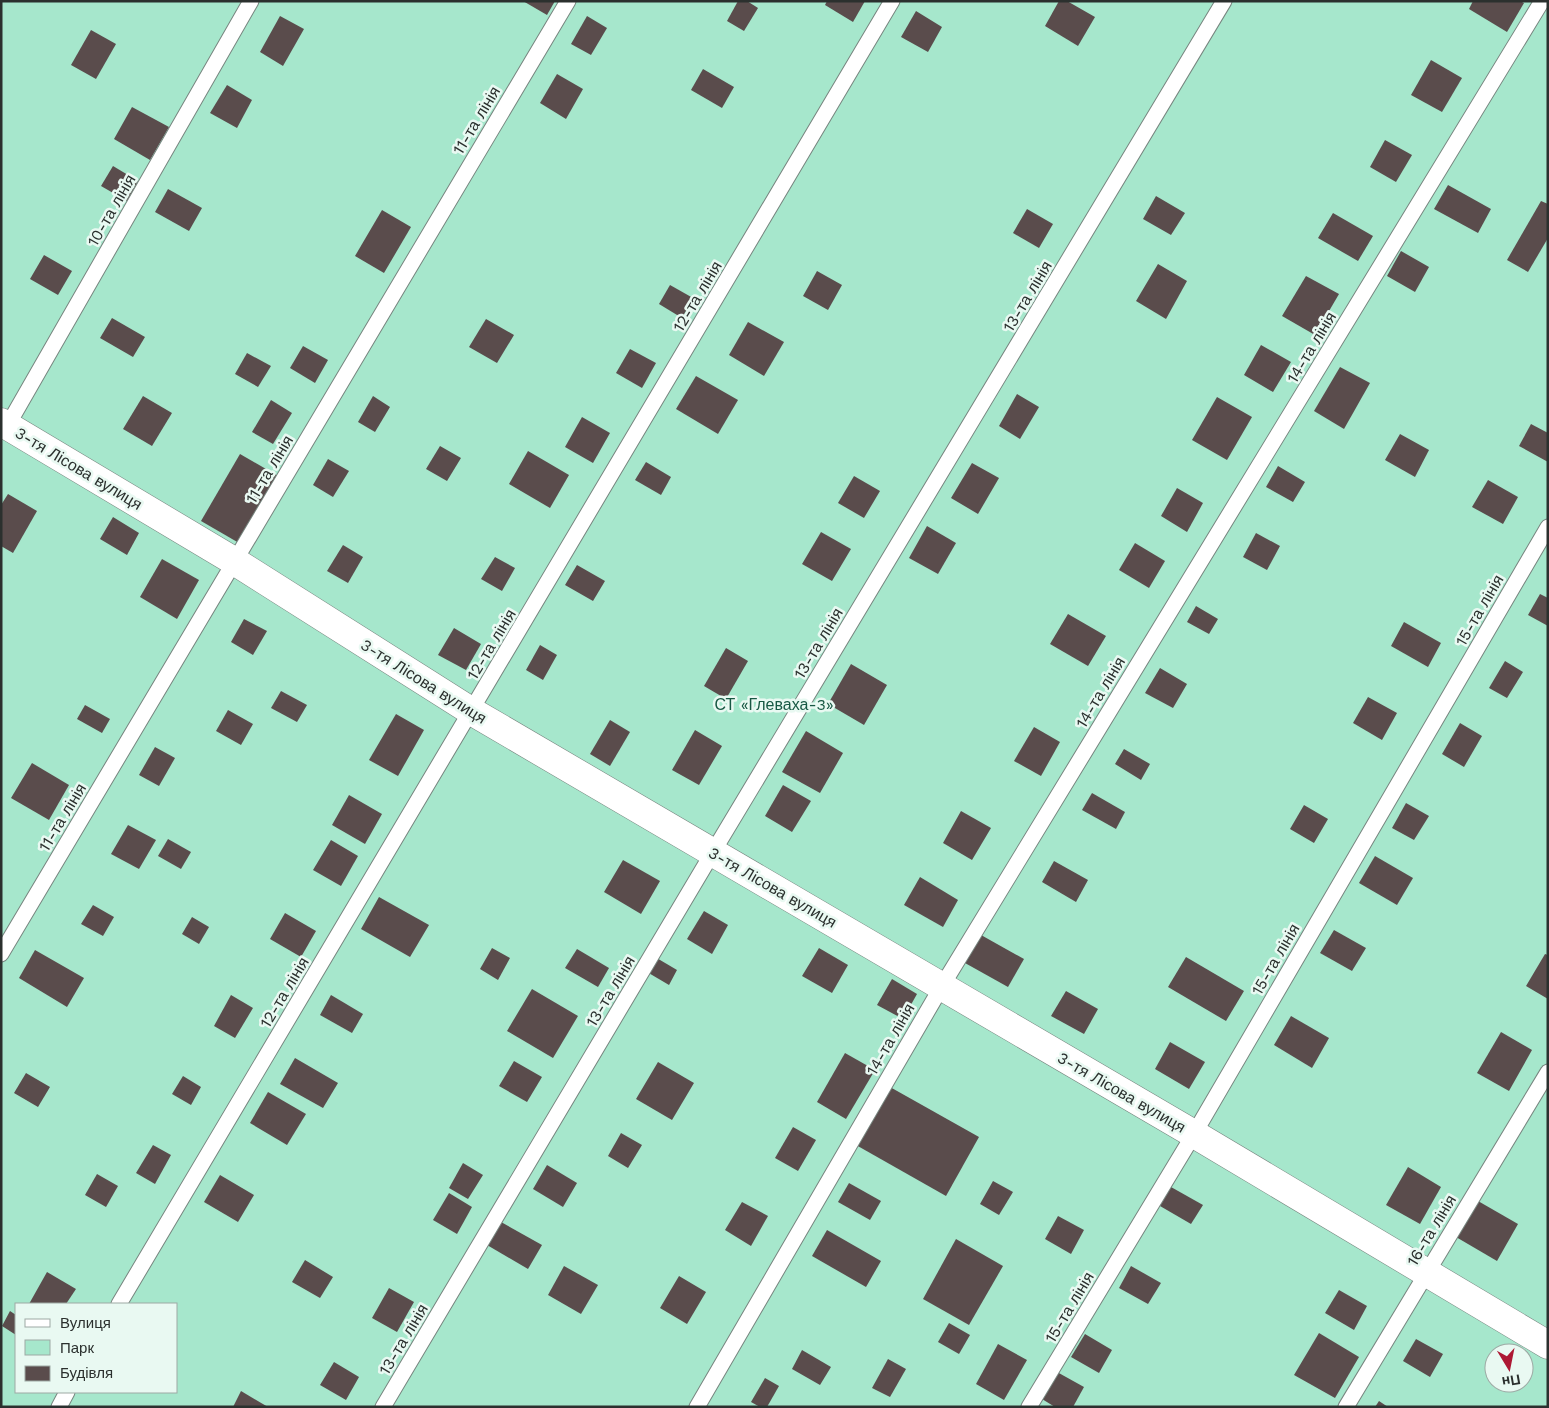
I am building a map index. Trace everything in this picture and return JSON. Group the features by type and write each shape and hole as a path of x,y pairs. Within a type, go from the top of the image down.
{"street":[{"name":"3-тя Лісова вулиця","path":"3,428 234,561 472,711 1194,1134 1548,1345"}],"lane":[{"name":"10-та лінія","path":"3,428 251,1"},
{"name":"11-та лінія","path":"1,954 568,1"},
{"name":"12-та лінія","path":"120,1303 892,1"},
{"name":"13-та лінія","path":"383,1407 713,852 1224,1"},
{"name":"14-та лінія","path":"697,1407 942,986 1542,1"},
{"name":"15-та лінія","path":"1029,1407 1194,1134 1548,527"},
{"name":"16-та лінія","path":"1346,1407 1548,1072"},
{"path":"58,1407 67,1393"}],"green space":[{"name":"СТ «Глеваха-3»","path":"1,1 1548,1 1548,1407 1,1407"}],"building":[{"path":"523,1 555,1 547,15"},
{"path":"738,1 747,1 758,8 744,31 727,21"},
{"path":"827,1 865,1 853,22 825,5"},
{"path":"1059,1 1067,1 1095,17 1078,46 1045,26"},
{"path":"1473,1 1520,1 1524,3 1507,32 1469,9"},
{"path":"916,11 942,27 928,52 901,37"},
{"path":"280,16 304,29 283,66 260,52"},
{"path":"587,16 607,28 591,55 571,44"},
{"path":"91,30 116,44 96,79 71,65"},
{"path":"1431,60 1462,78 1442,112 1411,95"},
{"path":"703,69 734,87 722,108 691,90"},
{"path":"557,74 583,89 566,119 540,103"},
{"path":"227,85 252,100 237,128 210,113"},
{"path":"132,107 169,127 150,160 114,139"},
{"path":"1385,140 1412,155 1396,182 1370,167"},
{"path":"113,166 138,181 127,201 101,186"},
{"path":"1448,185 1491,209 1478,233 1434,209"},
{"path":"168,189 202,208 189,231 155,212"},
{"path":"1156,196 1185,213 1171,235 1143,219"},
{"path":"1541,201 1548,204 1548,238 1528,272 1507,260"},
{"path":"1027,209 1053,224 1039,248 1013,233"},
{"path":"382,210 411,227 384,273 355,256"},
{"path":"1333,213 1373,236 1358,261 1318,238"},
{"path":"1401,251 1429,267 1415,292 1387,276"},
{"path":"44,255 72,271 58,295 30,279"},
{"path":"1158,264 1187,281 1166,319 1136,301"},
{"path":"817,271 842,285 828,310 803,296"},
{"path":"1306,276 1339,294 1315,335 1282,316"},
{"path":"670,285 693,298 682,318 659,304"},
{"path":"112,318 145,337 133,357 100,338"},
{"path":"486,319 514,335 497,363 469,347"},
{"path":"748,322 784,342 764,376 729,355"},
{"path":"1261,345 1291,362 1273,392 1244,375"},
{"path":"303,346 328,360 315,383 290,368"},
{"path":"630,349 656,363 642,388 616,373"},
{"path":"247,353 271,366 258,387 235,374"},
{"path":"1340,367 1370,383 1344,429 1314,411"},
{"path":"696,376 738,400 718,434 676,409"},
{"path":"1017,394 1039,407 1020,439 999,426"},
{"path":"143,396 172,413 152,446 123,429"},
{"path":"373,396 390,407 375,432 358,422"},
{"path":"1217,397 1252,417 1227,460 1192,440"},
{"path":"271,400 292,413 273,444 252,432"},
{"path":"582,417 610,433 593,463 565,447"},
{"path":"1531,424 1548,433 1548,462 1519,446"},
{"path":"1400,434 1429,450 1415,477 1385,460"},
{"path":"440,446 461,458 447,481 426,469"},
{"path":"528,451 569,475 550,508 509,484"},
{"path":"240,454 278,476 239,543 201,521"},
{"path":"328,459 349,471 333,497 313,485"},
{"path":"646,462 671,477 661,495 635,480"},
{"path":"972,463 999,478 978,514 951,498"},
{"path":"1278,466 1305,482 1293,502 1266,487"},
{"path":"854,476 880,491 864,518 838,503"},
{"path":"1488,480 1518,497 1503,524 1472,507"},
{"path":"1177,488 1203,503 1187,532 1161,516"},
{"path":"8,494 37,511 13,553 1,546 1,505"},
{"path":"113,517 139,533 127,555 100,539"},
{"path":"927,526 956,543 938,574 909,558"},
{"path":"821,532 851,549 832,581 802,564"},
{"path":"1256,533 1280,546 1267,570 1243,557"},
{"path":"1135,543 1165,561 1149,588 1119,570"},
{"path":"343,545 363,557 348,583 327,571"},
{"path":"495,557 515,568 502,591 481,579"},
{"path":"162,559 199,580 177,619 140,597"},
{"path":"577,565 605,581 593,601 565,585"},
{"path":"1540,594 1548,598 1548,626 1528,615"},
{"path":"1196,606 1218,619 1209,634 1187,622"},
{"path":"1068,614 1106,636 1088,666 1050,644"},
{"path":"244,619 267,631 253,655 231,642"},
{"path":"1404,622 1441,643 1428,667 1391,646"},
{"path":"454,628 481,644 466,670 438,655"},
{"path":"540,645 557,655 543,680 526,670"},
{"path":"726,648 748,661 726,699 704,686"},
{"path":"1505,661 1523,672 1507,698 1489,688"},
{"path":"851,664 887,685 864,725 828,704"},
{"path":"1160,668 1187,684 1173,708 1145,693"},
{"path":"281,691 307,705 297,722 271,708"},
{"path":"1368,697 1397,713 1382,740 1353,723"},
{"path":"85,705 110,719 102,733 77,719"},
{"path":"228,710 253,724 241,745 216,731"},
{"path":"396,714 424,730 398,776 369,760"},
{"path":"610,720 630,732 610,766 590,754"},
{"path":"1460,723 1482,736 1464,767 1442,754"},
{"path":"1034,727 1060,742 1041,776 1014,761"},
{"path":"695,730 722,746 699,785 672,770"},
{"path":"806,731 843,753 820,793 782,772"},
{"path":"155,747 175,758 159,786 139,775"},
{"path":"1124,749 1150,764 1141,780 1115,764"},
{"path":"32,763 69,785 49,820 11,798"},
{"path":"783,785 811,801 792,832 765,816"},
{"path":"1092,793 1125,812 1116,829 1082,810"},
{"path":"349,795 382,814 365,844 332,825"},
{"path":"1406,803 1429,816 1414,840 1392,828"},
{"path":"1304,805 1328,819 1314,843 1290,829"},
{"path":"961,811 991,828 972,860 943,843"},
{"path":"128,825 156,840 139,869 111,854"},
{"path":"168,839 191,852 181,869 158,856"},
{"path":"331,840 358,856 341,886 313,870"},
{"path":"1375,856 1413,878 1397,905 1359,883"},
{"path":"623,860 660,881 641,914 604,892"},
{"path":"1054,861 1088,880 1076,902 1042,882"},
{"path":"920,877 958,900 943,927 904,905"},
{"path":"379,897 429,925 410,957 361,929"},
{"path":"93,905 114,917 103,936 81,924"},
{"path":"704,911 728,925 712,954 687,939"},
{"path":"285,913 316,931 301,957 270,939"},
{"path":"192,917 209,927 199,944 182,934"},
{"path":"1334,930 1366,948 1352,971 1320,953"},
{"path":"981,935 1024,959 1008,987 965,963"},
{"path":"492,948 510,958 498,980 480,969"},
{"path":"819,948 848,965 832,993 802,976"},
{"path":"577,949 609,968 598,987 565,968"},
{"path":"35,950 84,978 67,1007 19,978"},
{"path":"1545,954 1548,955 1548,999 1526,986"},
{"path":"655,957 677,970 669,985 647,972"},
{"path":"1186,957 1244,991 1226,1021 1168,987"},
{"path":"892,979 917,994 903,1019 877,1005"},
{"path":"532,989 578,1016 553,1058 507,1031"},
{"path":"1066,991 1098,1009 1084,1034 1051,1016"},
{"path":"231,995 253,1008 235,1038 214,1026"},
{"path":"331,995 363,1014 352,1033 320,1015"},
{"path":"1291,1016 1329,1038 1312,1068 1274,1045"},
{"path":"1501,1032 1532,1050 1509,1091 1477,1073"},
{"path":"1170,1042 1205,1062 1189,1089 1155,1069"},
{"path":"845,1053 875,1070 846,1119 817,1102"},
{"path":"295,1058 338,1083 323,1108 280,1084"},
{"path":"514,1061 542,1077 527,1102 499,1086"},
{"path":"658,1062 694,1083 672,1120 636,1099"},
{"path":"26,1073 50,1087 38,1107 14,1093"},
{"path":"183,1076 201,1087 191,1105 172,1094"},
{"path":"890,1087 979,1137 946,1196 856,1145"},
{"path":"268,1092 306,1114 287,1145 250,1123"},
{"path":"793,1127 816,1140 798,1171 775,1158"},
{"path":"621,1133 642,1145 628,1168 608,1156"},
{"path":"153,1145 171,1155 155,1184 136,1173"},
{"path":"463,1163 483,1175 468,1199 449,1188"},
{"path":"547,1165 577,1183 563,1207 533,1189"},
{"path":"1408,1167 1441,1187 1420,1224 1386,1205"},
{"path":"97,1174 118,1186 106,1207 85,1195"},
{"path":"220,1175 254,1195 238,1222 204,1202"},
{"path":"993,1181 1013,1192 999,1215 980,1204"},
{"path":"849,1183 881,1201 870,1220 838,1202"},
{"path":"1171,1187 1203,1205 1191,1224 1160,1206"},
{"path":"449,1193 472,1207 457,1234 433,1220"},
{"path":"1478,1201 1518,1224 1497,1261 1456,1237"},
{"path":"742,1202 768,1216 751,1246 725,1230"},
{"path":"1058,1216 1084,1230 1071,1254 1045,1239"},
{"path":"501,1222 542,1245 528,1269 487,1245"},
{"path":"827,1230 881,1261 866,1287 812,1256"},
{"path":"956,1239 1003,1266 969,1325 923,1299"},
{"path":"305,1260 333,1277 320,1298 292,1282"},
{"path":"564,1266 598,1285 581,1314 548,1295"},
{"path":"1131,1266 1161,1283 1148,1304 1119,1288"},
{"path":"47,1272 76,1289 67,1303 30,1303"},
{"path":"679,1276 706,1292 687,1324 660,1308"},
{"path":"389,1288 414,1302 397,1332 372,1318"},
{"path":"1339,1290 1367,1306 1354,1330 1325,1313"},
{"path":"10,1311 15,1314 15,1334 2,1326"},
{"path":"949,1323 970,1335 959,1354 938,1342"},
{"path":"1319,1333 1359,1357 1335,1398 1294,1375"},
{"path":"1085,1334 1112,1350 1099,1373 1071,1357"},
{"path":"1416,1339 1443,1354 1430,1377 1403,1361"},
{"path":"998,1344 1027,1360 1004,1400 976,1384"},
{"path":"802,1350 831,1367 820,1385 792,1369"},
{"path":"888,1359 906,1369 890,1397 872,1388"},
{"path":"334,1362 359,1377 346,1400 320,1385"},
{"path":"1057,1372 1084,1387 1073,1407 1055,1407 1042,1399"},
{"path":"765,1378 779,1386 767,1407 760,1407 751,1402"},
{"path":"241,1391 268,1407 233,1407"},
{"path":"1379,1401 1388,1407 1375,1407"}]}
